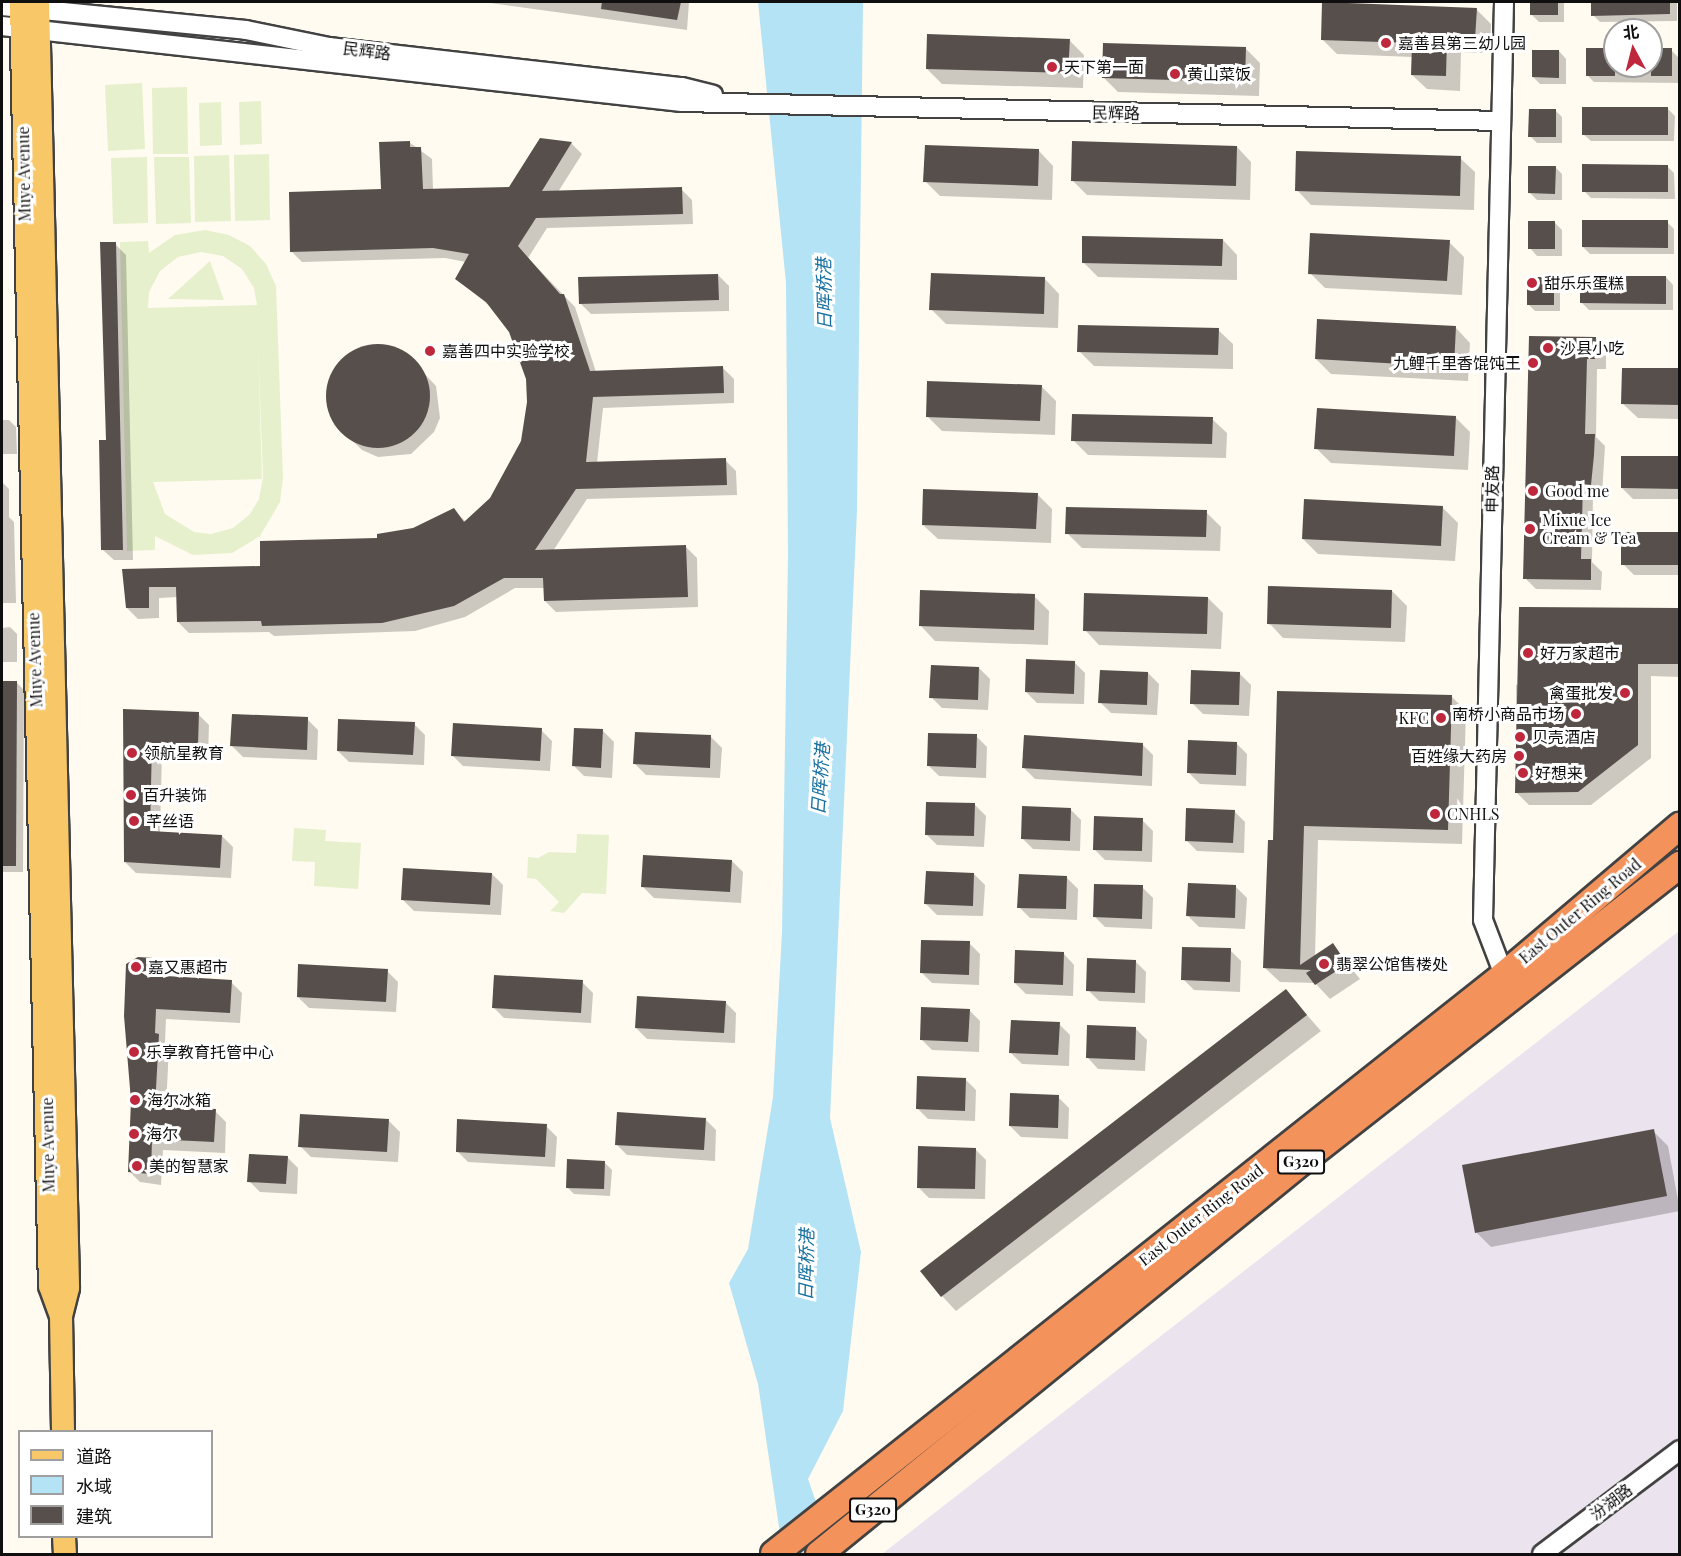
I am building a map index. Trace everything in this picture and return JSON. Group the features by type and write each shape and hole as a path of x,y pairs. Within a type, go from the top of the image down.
{"highway":[{"name":"East Outer Ring Road","path":"774,1554 1504,975 1680,826"},
{"name":"East Outer Ring Road","path":"819,1554 1310,1155 1680,865"}],"main road":[{"name":"Muye Avenue","path":"23,14 67,1266 61,1316 63,1430"},
{"path":"64,1538 65,1554"}],"street":[{"name":"申友路","path":"1504,2 1483,920 1504,975"},
{"name":"民辉路","path":"23,14 682,102 732,101 875,108 1501,121"},
{"name":"汾湖路","path":"1542,1554 1680,1450"}],"shaded area":[{"path":"1679,931 1679,1554 882,1554"}],"green space":[{"path":"142,83 145,149 108,151 105,85"},
{"path":"187,87 188,154 153,154 152,88"},
{"path":"261,101 262,144 240,145 239,102"},
{"path":"221,102 222,145 200,146 199,103"},
{"path":"269,154 270,220 235,221 234,155"},
{"path":"229,155 231,221 195,222 194,156"},
{"path":"147,157 148,223 113,224 111,158"},
{"path":"154,157 189,157 191,223 156,224"},
{"path":"205,230 229,235 250,246 266,264 276,286 283,478 280,502 260,536 232,553 193,555 155,536 155,550 127,551 120,242 148,241 149,253 175,235","holes":["201,252 223,256 242,269 254,288 257,305 148,308 149,292 160,271 178,257","258,344 263,477 259,499 250,514 233,528 211,534 194,532 165,514 153,482 262,479"]},
{"path":"210,261 224,300 168,299"},
{"path":"294,828 326,830 325,841 361,843 358,889 314,886 315,862 292,861"},
{"path":"577,834 609,835 606,894 582,893 564,913 550,911 559,902 536,879 527,878 528,857 538,858 549,852 576,853"}],"water":[{"name":"日晖桥港","path":"758,2 863,2 857,510 830,1118 861,1252 843,1411 808,1479 834,1554 783,1554 758,1384 729,1283 748,1249 773,1097 782,932 788,556 786,283"}],"building":[{"path":"602,2 681,2 677,20 601,9"},
{"path":"1322,2 1477,8 1475,39 1447,38 1446,76 1411,75 1412,43 1321,40"},
{"path":"1530,2 1558,2 1558,15 1530,15"},
{"path":"1591,2 1670,2 1670,14 1591,16"},
{"path":"927,34 1070,39 1068,73 926,69"},
{"path":"1103,43 1246,47 1245,82 1102,78"},
{"path":"1586,48 1603,48 1603,76 1586,76"},
{"path":"1663,48 1672,48 1672,76 1663,76"},
{"path":"1532,50 1559,50 1559,78 1532,77"},
{"path":"1582,107 1668,107 1668,135 1582,135"},
{"path":"1529,109 1556,109 1556,137 1528,137"},
{"path":"540,138 572,142 542,191 682,187 683,214 536,218 518,246 560,294 564,294 590,371 723,366 724,393 593,397 586,462 726,458 727,485 576,489 535,550 686,545 688,597 544,601 543,578 504,578 454,606 382,623 262,626 261,621 177,622 176,587 149,587 149,608 126,608 122,569 260,566 260,541 377,538 377,534 413,528 454,508 464,522 490,498 521,441 527,402 526,379 509,332 486,302 455,279 469,254 433,248 290,252 289,192 381,189 379,142 410,141 410,147 421,147 423,189 509,187"},
{"path":"1072,141 1237,146 1236,186 1071,181"},
{"path":"925,145 1039,149 1038,186 923,182"},
{"path":"1296,151 1461,156 1460,196 1295,191"},
{"path":"1582,164 1668,165 1668,192 1582,192"},
{"path":"1528,166 1556,166 1555,194 1528,193"},
{"path":"1582,220 1668,220 1668,248 1582,247"},
{"path":"1528,221 1555,221 1555,249 1528,249"},
{"path":"1310,233 1450,240 1447,281 1308,274"},
{"path":"1082,236 1223,239 1222,266 1082,263"},
{"path":"100,242 116,242 123,550 101,550 99,440 106,440"},
{"path":"931,273 1045,277 1044,314 929,310"},
{"path":"718,274 719,300 579,304 578,277"},
{"path":"1580,276 1666,276 1666,304 1580,303"},
{"path":"1527,277 1554,277 1554,305 1527,305"},
{"path":"1317,319 1456,326 1454,367 1315,359"},
{"path":"1078,325 1219,328 1218,355 1077,352"},
{"path":"1529,336 1596,337 1595,359 1587,359 1585,434 1595,434 1591,485 1583,484 1581,559 1591,559 1591,580 1523,579"},
{"path":"378,344 398,348 415,359 426,376 430,396 426,416 415,433 398,444 378,448 358,444 341,433 330,416 326,396 330,376 341,359 358,348"},
{"path":"1622,368 1680,368 1680,405 1621,404"},
{"path":"927,381 1042,385 1040,421 926,417"},
{"path":"1317,408 1456,416 1454,456 1314,449"},
{"path":"1072,414 1213,417 1212,444 1071,441"},
{"path":"1621,456 1680,456 1680,489 1621,488"},
{"path":"923,489 1038,493 1036,529 922,525"},
{"path":"1304,499 1443,506 1441,546 1302,539"},
{"path":"1066,507 1207,510 1206,537 1065,534"},
{"path":"1621,532 1680,532 1680,565 1621,565"},
{"path":"1268,586 1392,590 1391,628 1267,624"},
{"path":"920,590 1035,594 1034,630 919,626"},
{"path":"1084,593 1208,597 1207,634 1083,631"},
{"path":"1519,607 1680,608 1680,664 1638,664 1638,745 1578,792 1515,793"},
{"path":"1026,659 1075,661 1074,694 1025,692"},
{"path":"931,665 979,667 978,700 929,698"},
{"path":"1100,670 1148,672 1147,705 1098,703"},
{"path":"1191,670 1240,672 1239,705 1190,704"},
{"path":"2,681 17,681 16,866 2,866"},
{"path":"1277,691 1452,695 1448,830 1304,826 1300,965 1333,943 1347,964 1315,985 1306,973 1311,970 1263,968 1268,840 1273,840"},
{"path":"123,709 199,712 198,745 152,743 150,831 222,835 220,868 124,862"},
{"path":"232,714 308,717 307,750 230,746"},
{"path":"338,719 415,722 413,755 337,751"},
{"path":"453,723 542,728 540,761 451,756"},
{"path":"574,728 603,729 601,768 572,766"},
{"path":"635,732 711,735 710,768 633,764"},
{"path":"928,733 977,734 976,768 927,766"},
{"path":"1024,735 1143,743 1142,776 1022,768"},
{"path":"1188,740 1237,742 1236,775 1187,773"},
{"path":"926,802 975,803 974,836 925,835"},
{"path":"1022,806 1071,808 1070,841 1021,839"},
{"path":"1186,808 1235,810 1233,843 1185,841"},
{"path":"1094,816 1143,818 1142,851 1093,850"},
{"path":"643,855 732,860 730,892 641,887"},
{"path":"403,868 492,873 490,905 401,900"},
{"path":"926,871 974,873 973,906 924,904"},
{"path":"1019,874 1067,876 1066,909 1017,908"},
{"path":"1188,883 1236,885 1235,918 1186,916"},
{"path":"1094,884 1143,885 1142,919 1093,917"},
{"path":"921,940 970,941 969,975 920,973"},
{"path":"1182,947 1231,948 1230,982 1181,980"},
{"path":"1015,950 1064,952 1063,985 1014,983"},
{"path":"138,957 154,958 153,971 166,972 166,976 232,980 230,1013 156,1009 155,1033 159,1034 155,1107 216,1109 214,1142 152,1139 151,1174 128,1172 131,1101 124,1016 126,964"},
{"path":"1087,958 1136,960 1135,993 1086,991"},
{"path":"298,964 388,969 386,1002 297,997"},
{"path":"494,975 583,980 581,1013 492,1008"},
{"path":"1286,989 1307,1015 941,1297 920,1271"},
{"path":"637,996 726,1001 724,1033 635,1028"},
{"path":"921,1007 970,1009 968,1042 920,1040"},
{"path":"1011,1020 1060,1022 1058,1055 1009,1053"},
{"path":"1087,1025 1136,1027 1135,1060 1086,1058"},
{"path":"917,1076 966,1078 965,1111 916,1109"},
{"path":"1010,1093 1059,1095 1058,1128 1009,1126"},
{"path":"617,1112 706,1118 704,1150 615,1145"},
{"path":"300,1114 389,1119 387,1152 298,1147"},
{"path":"457,1119 547,1124 545,1157 456,1152"},
{"path":"1654,1129 1667,1196 1475,1233 1462,1165"},
{"path":"918,1146 976,1148 975,1189 917,1188"},
{"path":"249,1154 288,1156 286,1184 247,1182"},
{"path":"567,1159 605,1161 604,1189 566,1188"}],"place":[{"name":"嘉善县第三幼儿园","path":"1386,43"},
{"name":"天下第一面","path":"1052,67"},
{"name":"黄山菜饭","path":"1175,74"},
{"name":"甜乐乐蛋糕","path":"1532,283"},
{"name":"沙县小吃","path":"1548,348"},
{"name":"嘉善四中实验学校","path":"430,351"},
{"name":"九鲤千里香馄饨王","path":"1533,363"},
{"name":"Good me","path":"1533,491"},
{"name":"Mixue Ice Cream & Tea","path":"1530,529"},
{"name":"好万家超市","path":"1528,653"},
{"name":"禽蛋批发","path":"1625,693"},
{"name":"南桥小商品市场","path":"1576,714"},
{"name":"KFC","path":"1441,718"},
{"name":"贝壳酒店","path":"1520,737"},
{"name":"领航星教育","path":"132,753"},
{"name":"百姓缘大药房","path":"1519,756"},
{"name":"好想来","path":"1523,773"},
{"name":"百升装饰","path":"131,795"},
{"name":"CNHLS","path":"1435,814"},
{"name":"芊丝语","path":"134,821"},
{"name":"翡翠公馆售楼处","path":"1324,964"},
{"name":"嘉又惠超市","path":"136,967"},
{"name":"乐享教育托管中心","path":"134,1052"},
{"name":"海尔冰箱","path":"135,1100"},
{"name":"海尔","path":"134,1134"},
{"name":"美的智慧家","path":"137,1166"}]}
